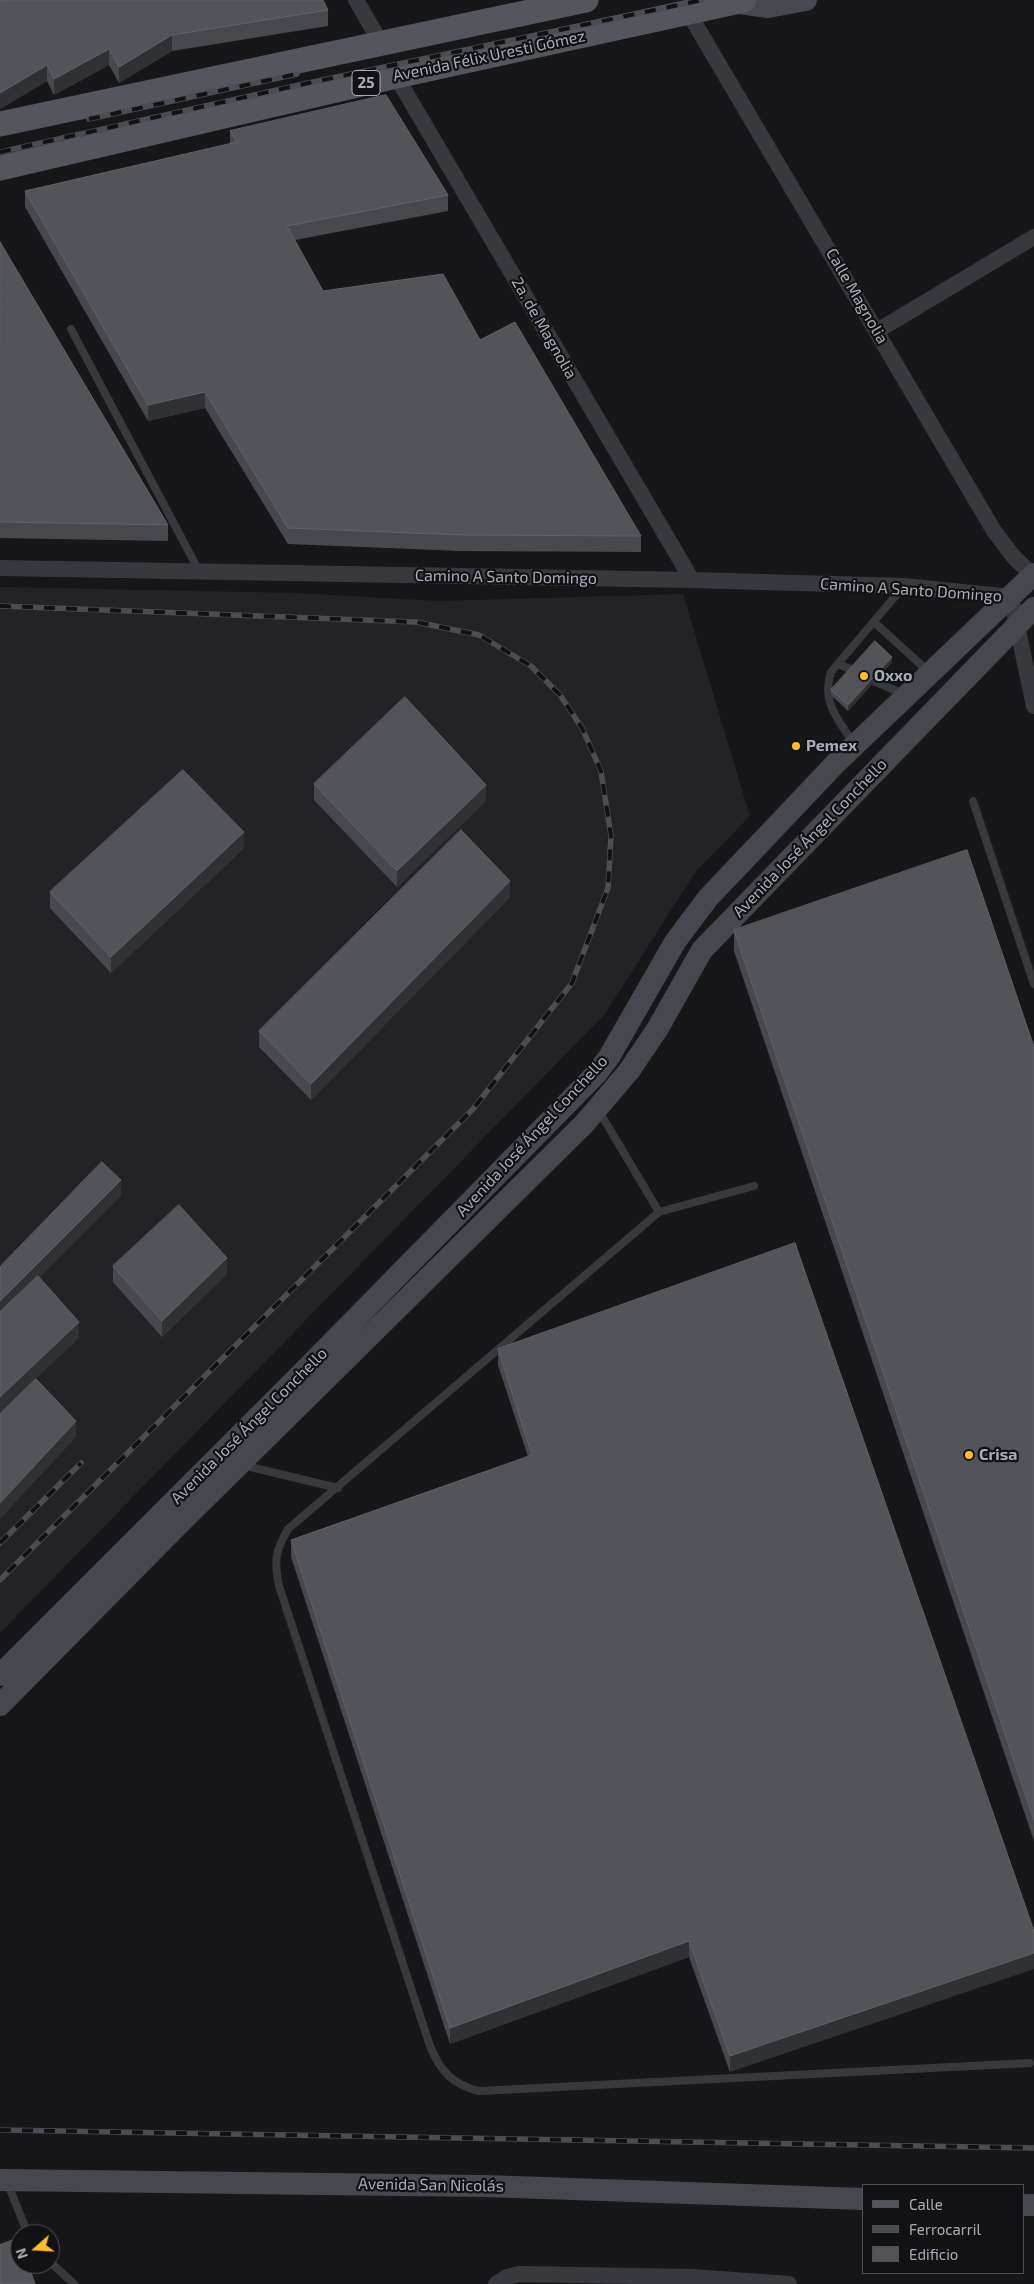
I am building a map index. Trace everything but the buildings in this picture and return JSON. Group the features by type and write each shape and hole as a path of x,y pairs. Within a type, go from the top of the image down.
{"main road":[{"name":"25","path":"0,124 586,0"},
{"name":"25","path":"738,1 768,6 806,0"},
{"name":"Avenida Félix Uresti Gómez","path":"0,168 396,76 738,1"},
{"path":"1011,597 1034,580"},
{"name":"Avenida José Ángel Conchello","path":"0,1676 596,1074 609,1057 675,942 693,916 855,746 1011,597"},
{"name":"Avenida José Ángel Conchello","path":"0,1705 598,1109 629,1071 658,1028 702,950 1034,608"},
{"name":"Avenida San Nicolás","path":"3,2181 485,2186 862,2199"}],"street":[{"path":"356,0 381,42"},
{"name":"Calle Magnolia","path":"688,12 994,531 1034,580"},
{"name":"2a. de Magnolia","path":"396,76 692,580"},
{"path":"877,331 1034,237"},
{"name":"Camino A Santo Domingo","path":"0,568 692,580 904,586 1011,597"},
{"path":"1011,597 1034,706"},
{"path":"496,2284 507,2277 518,2274 570,2279 789,2284"}],"lane":[{"path":"71,329 199,571"},
{"path":"855,746 833,710 827,695 827,685 831,672 904,586"},
{"path":"874,622 930,674"},
{"path":"838,664 854,670"},
{"path":"874,681 907,696"},
{"path":"973,801 1034,984"},
{"path":"598,1109 659,1212"},
{"path":"754,1186 659,1212 288,1529 279,1545 275,1565 279,1586 430,2046 436,2061 448,2078 466,2088 480,2091 1030,2063"},
{"path":"240,1464 338,1488"},
{"path":"3,2181 23,2224"},
{"path":"60,2271 74,2284"}],"shaded area":[{"path":"0,587 297,593 438,601 683,594 750,816 696,871 605,1014 0,1633"}],"railway":[{"path":"0,152 299,85 702,0"},
{"path":"89,119 297,74"},
{"path":"0,606 416,622 479,635 531,666 560,695 582,728 601,771 611,836 608,888 572,983 473,1109 0,1580"},
{"path":"0,1543 81,1463"},
{"path":"0,2130 1034,2148"}],"place":[{"name":"Oxxo","path":"864,676"},
{"name":"Pemex","path":"796,746"},
{"name":"Crisa","path":"969,1455"}]}
